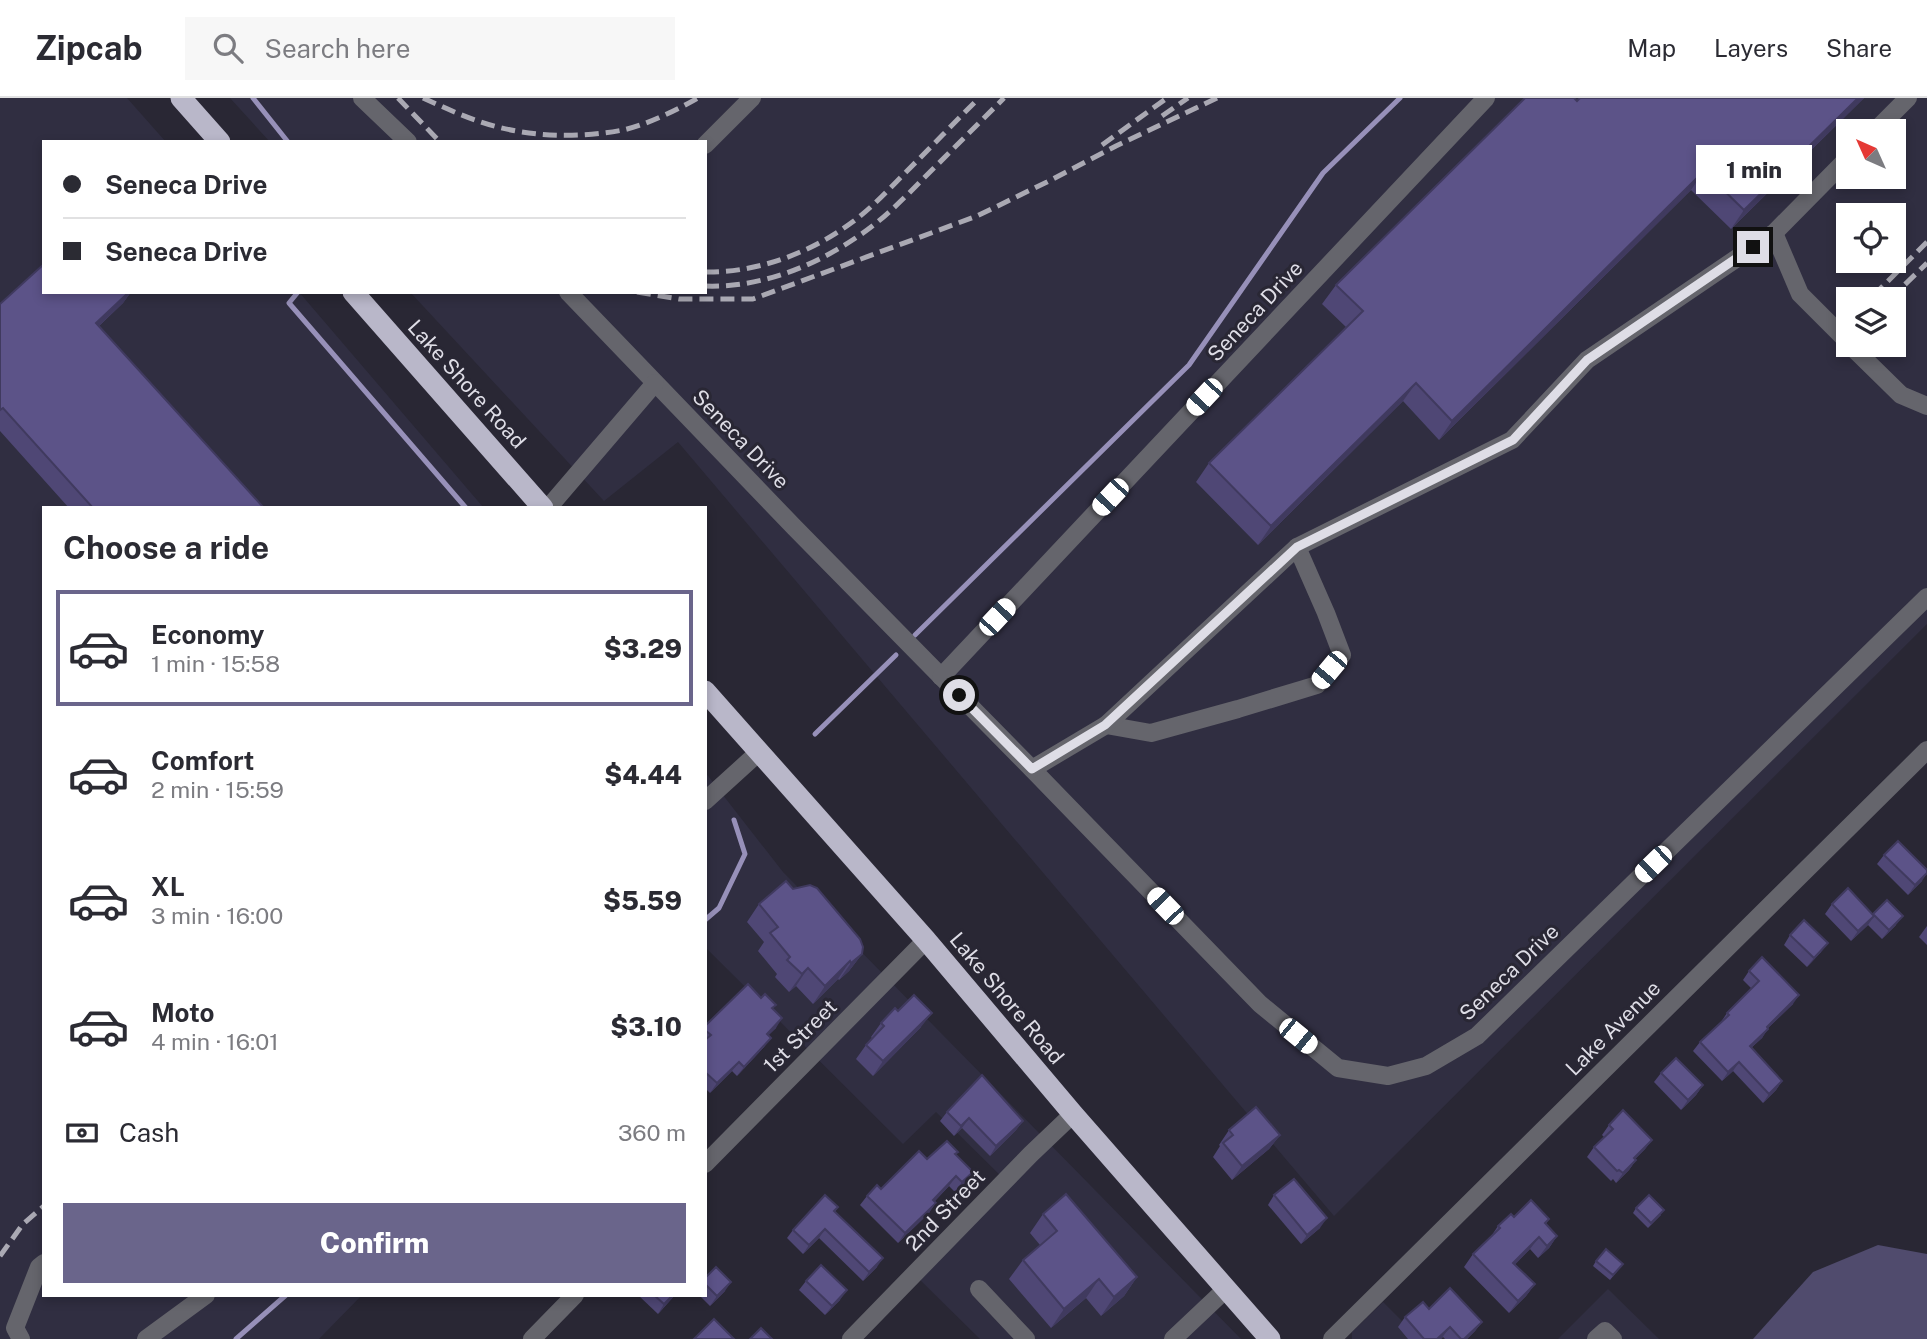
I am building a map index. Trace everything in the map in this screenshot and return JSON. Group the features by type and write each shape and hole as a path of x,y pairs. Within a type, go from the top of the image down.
{"highway":[{"path":"181,98 218,140"},
{"name":"Lake Shore Road","path":"355,294 544,506"},
{"name":"Lake Shore Road","path":"707,693 926,940 1073,1114 1270,1339"}],"street":[{"path":"362,98 406,140"},
{"path":"707,143 752,98"},
{"name":"Seneca Drive","path":"941,677 1486,98"},
{"path":"1887,119 1908,98"},
{"path":"1032,769 1105,725 1297,547 1513,440 1587,360 1774,233 1836,170"},
{"path":"1774,233 1800,294 1836,331"},
{"name":"Seneca Drive","path":"570,294 1259,1004 1338,1068 1388,1076 1426,1066 1477,1036 1927,597"},
{"path":"1862,357 1901,395 1927,406"},
{"path":"548,506 656,383"},
{"path":"1105,725 1150,733 1317,685 1342,655 1297,547"},
{"name":"Lake Avenue","path":"1332,1339 1927,750"},
{"path":"707,799 759,752"},
{"name":"1st Street","path":"707,1162 926,940"},
{"name":"2nd Street","path":"851,1339 1073,1114"},
{"path":"21,1339 15,1328 42,1265"},
{"path":"979,1289 1026,1339"},
{"path":"1173,1339 1226,1289"},
{"path":"146,1339 203,1297"},
{"path":"532,1339 573,1297"},
{"path":"1596,1339 1605,1331 1613,1339"}],"shaded area":[{"path":"0,98 127,98 164,140 42,140 42,294 301,294 482,506 42,506 42,1297 360,1297 319,1339 0,1339"},
{"path":"230,98 1927,98 1927,624 1334,1216 678,442 604,501 412,294 707,294 707,140 268,140"},
{"path":"707,775 783,872 1241,1339 980,1339 916,1276 1008,1183 936,1112 903,1144 707,949"},
{"path":"1878,1245 1927,1254 1927,1339 1753,1339 1813,1272"},
{"path":"1608,1289 1659,1339 1558,1339"},
{"path":"1383,1302 1420,1339 1352,1339 1352,1332"}],"building":[{"path":"1525,98 1574,98 1577,101 1580,98 1858,98 1744,210 1704,171 1452,421 1416,383 1271,526 1209,463 1363,311 1336,285"},
{"path":"42,266 42,294 127,294 96,323 262,506 91,506 3,408 0,410 0,304"},
{"path":"1898,841 1927,870 1915,885 1884,855"},
{"path":"786,881 793,889 810,885 817,888 860,939 863,947 862,954 851,963 850,961 825,986 808,968 802,974 787,960 790,957 770,933 778,927 759,904"},
{"path":"1848,888 1874,916 1858,931 1832,904"},
{"path":"1887,900 1903,916 1889,930 1873,914"},
{"path":"1804,920 1828,943 1814,958 1790,935"},
{"path":"1762,957 1799,995 1750,1046 1782,1081 1769,1094 1739,1062 1728,1072 1700,1042 1759,981 1749,971"},
{"path":"748,984 761,998 765,994 776,1005 772,1008 782,1018 767,1034 771,1038 744,1067 739,1062 717,1083 707,1074 707,1038 711,1035 707,1032 707,1024"},
{"path":"914,995 932,1013 883,1061 866,1045 884,1026 881,1023 895,1008 898,1011"},
{"path":"1676,1058 1703,1085 1688,1100 1661,1073"},
{"path":"982,1075 1023,1121 996,1146 969,1118 961,1126 947,1112"},
{"path":"1256,1107 1280,1135 1242,1166 1223,1143 1233,1135 1229,1130"},
{"path":"1623,1110 1652,1140 1623,1173 1617,1171 1594,1147 1613,1129 1609,1125"},
{"path":"947,1141 958,1152 955,1154 973,1172 962,1182 956,1176 933,1200 936,1203 905,1233 867,1196 877,1185 881,1189 919,1151 927,1159"},
{"path":"1294,1179 1327,1218 1307,1235 1274,1195"},
{"path":"1066,1194 1137,1277 1114,1297 1099,1279 1064,1309 1023,1260 1057,1231 1043,1214"},
{"path":"825,1195 838,1207 834,1211 883,1258 869,1272 825,1229 809,1245 793,1230"},
{"path":"1649,1195 1664,1210 1651,1223 1636,1208"},
{"path":"1531,1200 1549,1219 1545,1223 1557,1236 1547,1246 1539,1237 1513,1263 1535,1284 1518,1301 1473,1254 1500,1228 1498,1226 1511,1214 1514,1217"},
{"path":"1606,1249 1623,1264 1613,1275 1596,1261"},
{"path":"821,1265 847,1290 832,1306 806,1281"},
{"path":"716,1267 731,1282 717,1296 707,1286 707,1276"},
{"path":"1450,1288 1482,1322 1464,1339 1450,1327 1437,1339 1424,1339 1405,1317 1423,1302 1429,1309"},
{"path":"656,1297 671,1297 664,1304"},
{"path":"714,1319 734,1339 694,1339"},
{"path":"761,1328 772,1339 750,1339"}],"waterway":[{"path":"253,98 286,140"},
{"path":"915,635 1189,365 1323,173 1400,98"},
{"path":"296,294 289,303 464,506"},
{"path":"815,734 896,655"},
{"path":"707,918 719,908 745,854 734,820"},
{"path":"236,1339 284,1297"}],"railway":[{"path":"398,98 438,140"},
{"path":"423,98 495,126 550,135 587,135 632,128 698,98"},
{"path":"707,272 763,265 800,252 835,234 873,205 979,98"},
{"path":"707,286 726,286 767,279 806,265 843,246 894,208 1004,98"},
{"path":"1102,145 1167,98"},
{"path":"1162,116 1188,98"},
{"path":"649,294 679,299 753,299 977,216 1217,98"},
{"path":"1882,287 1927,242"},
{"path":"1902,287 1927,263"},
{"path":"0,1256 23,1224 42,1208"}],"route":[{"path":"959,695 1032,769 1105,725 1297,547 1513,440 1587,360 1753,247"}]}
